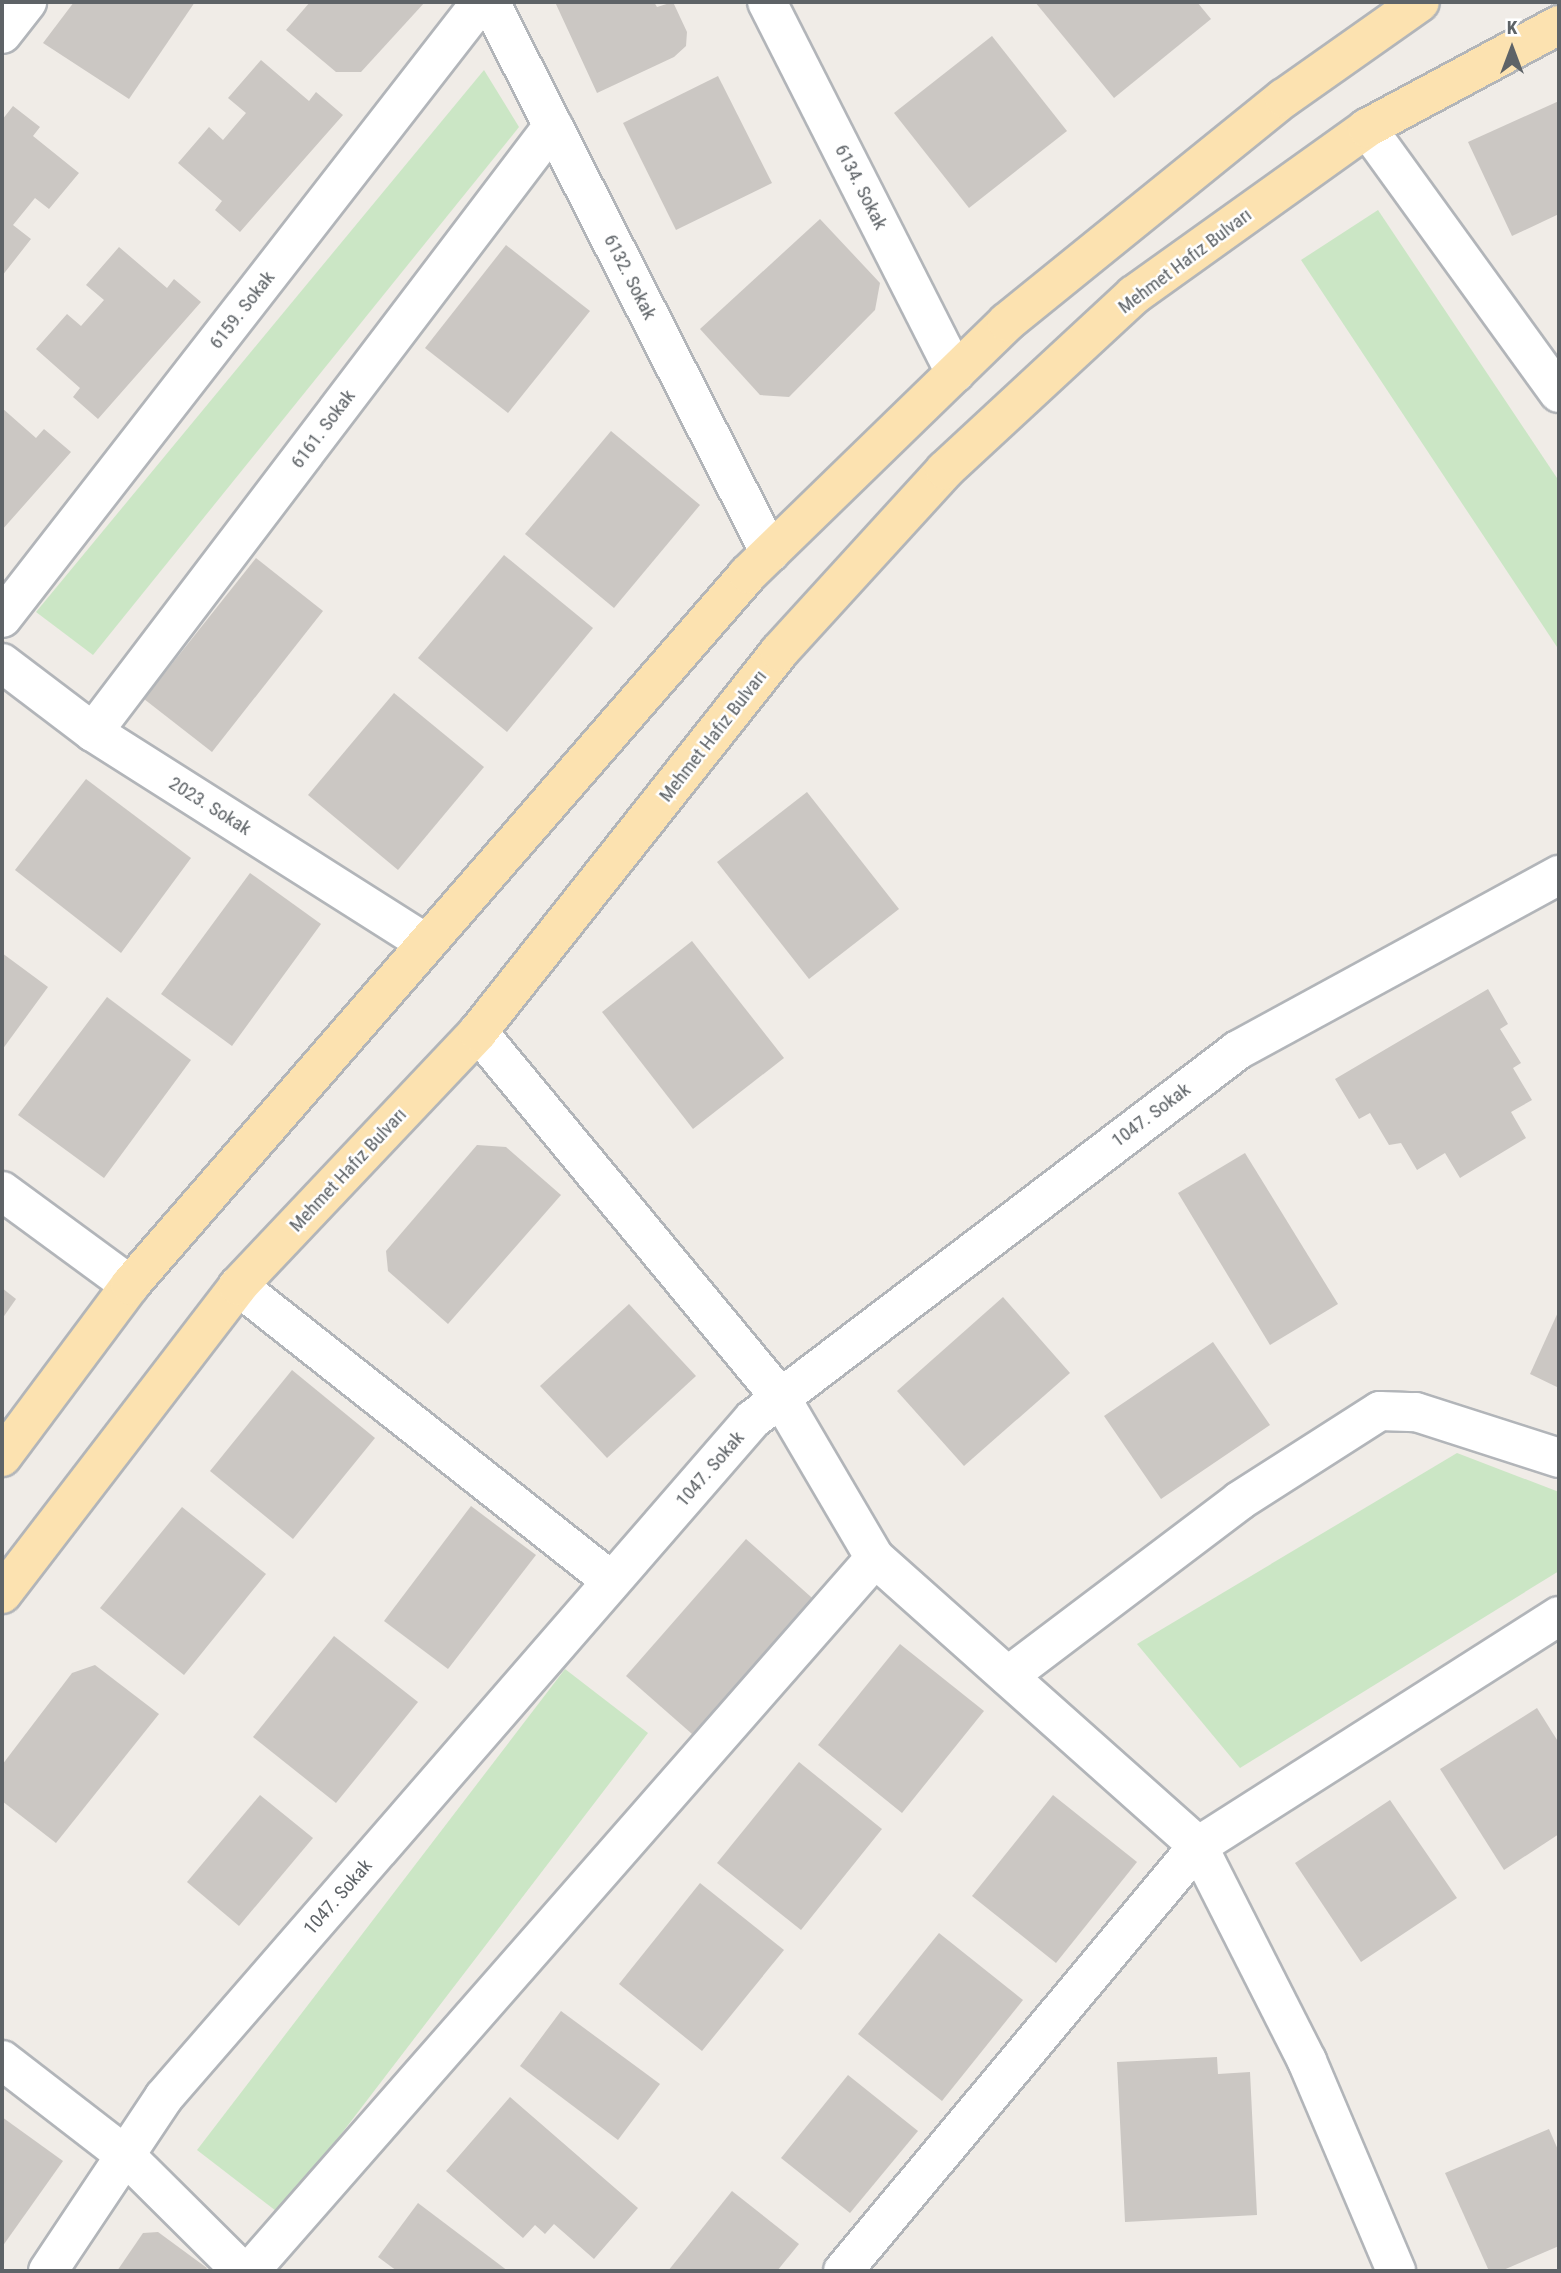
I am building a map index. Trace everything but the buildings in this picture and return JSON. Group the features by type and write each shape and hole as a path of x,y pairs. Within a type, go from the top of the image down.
{"main road":[{"path":"2,1457 130,1285 424,942 770,552 955,373 1039,296 1398,7"},
{"name":"Mehmet Hafız Bulvarı","path":"2,1594 238,1286 478,1032 779,652 945,470 1134,295 1367,128 1559,25"}],"street":[{"path":"2,34 27,2"},
{"name":"6159. Sokak","path":"2,618 481,2"},
{"name":"6132. Sokak","path":"490,2 770,552"},
{"name":"6134. Sokak","path":"767,2 955,373"},
{"name":"6161. Sokak","path":"93,732 553,126"},
{"path":"1367,128 1559,393"},
{"name":"2023. Sokak","path":"2,663 93,732 424,942"},
{"name":"1047. Sokak","path":"48,2271 164,2097 753,1419 1238,1050 1559,875"},
{"path":"478,1032 780,1398 875,1558 1198,1846 1307,2061 1396,2271"},
{"path":"2,1191 130,1285"},
{"path":"238,1286 612,1581"},
{"path":"1008,1676 1239,1501 1380,1411 1416,1412 1559,1458"},
{"path":"250,2271 875,1558"},
{"path":"843,2271 1198,1846 1559,1616"},
{"path":"2,2060 125,2155 242,2271"}],"green space":[{"path":"484,70 519,127 93,655 36,612"},
{"path":"1378,210 1559,481 1559,650 1301,260"},
{"path":"1457,1453 1559,1492 1559,1571 1240,1768 1137,1644"},
{"path":"565,1669 648,1733 280,2214 197,2150"}]}
